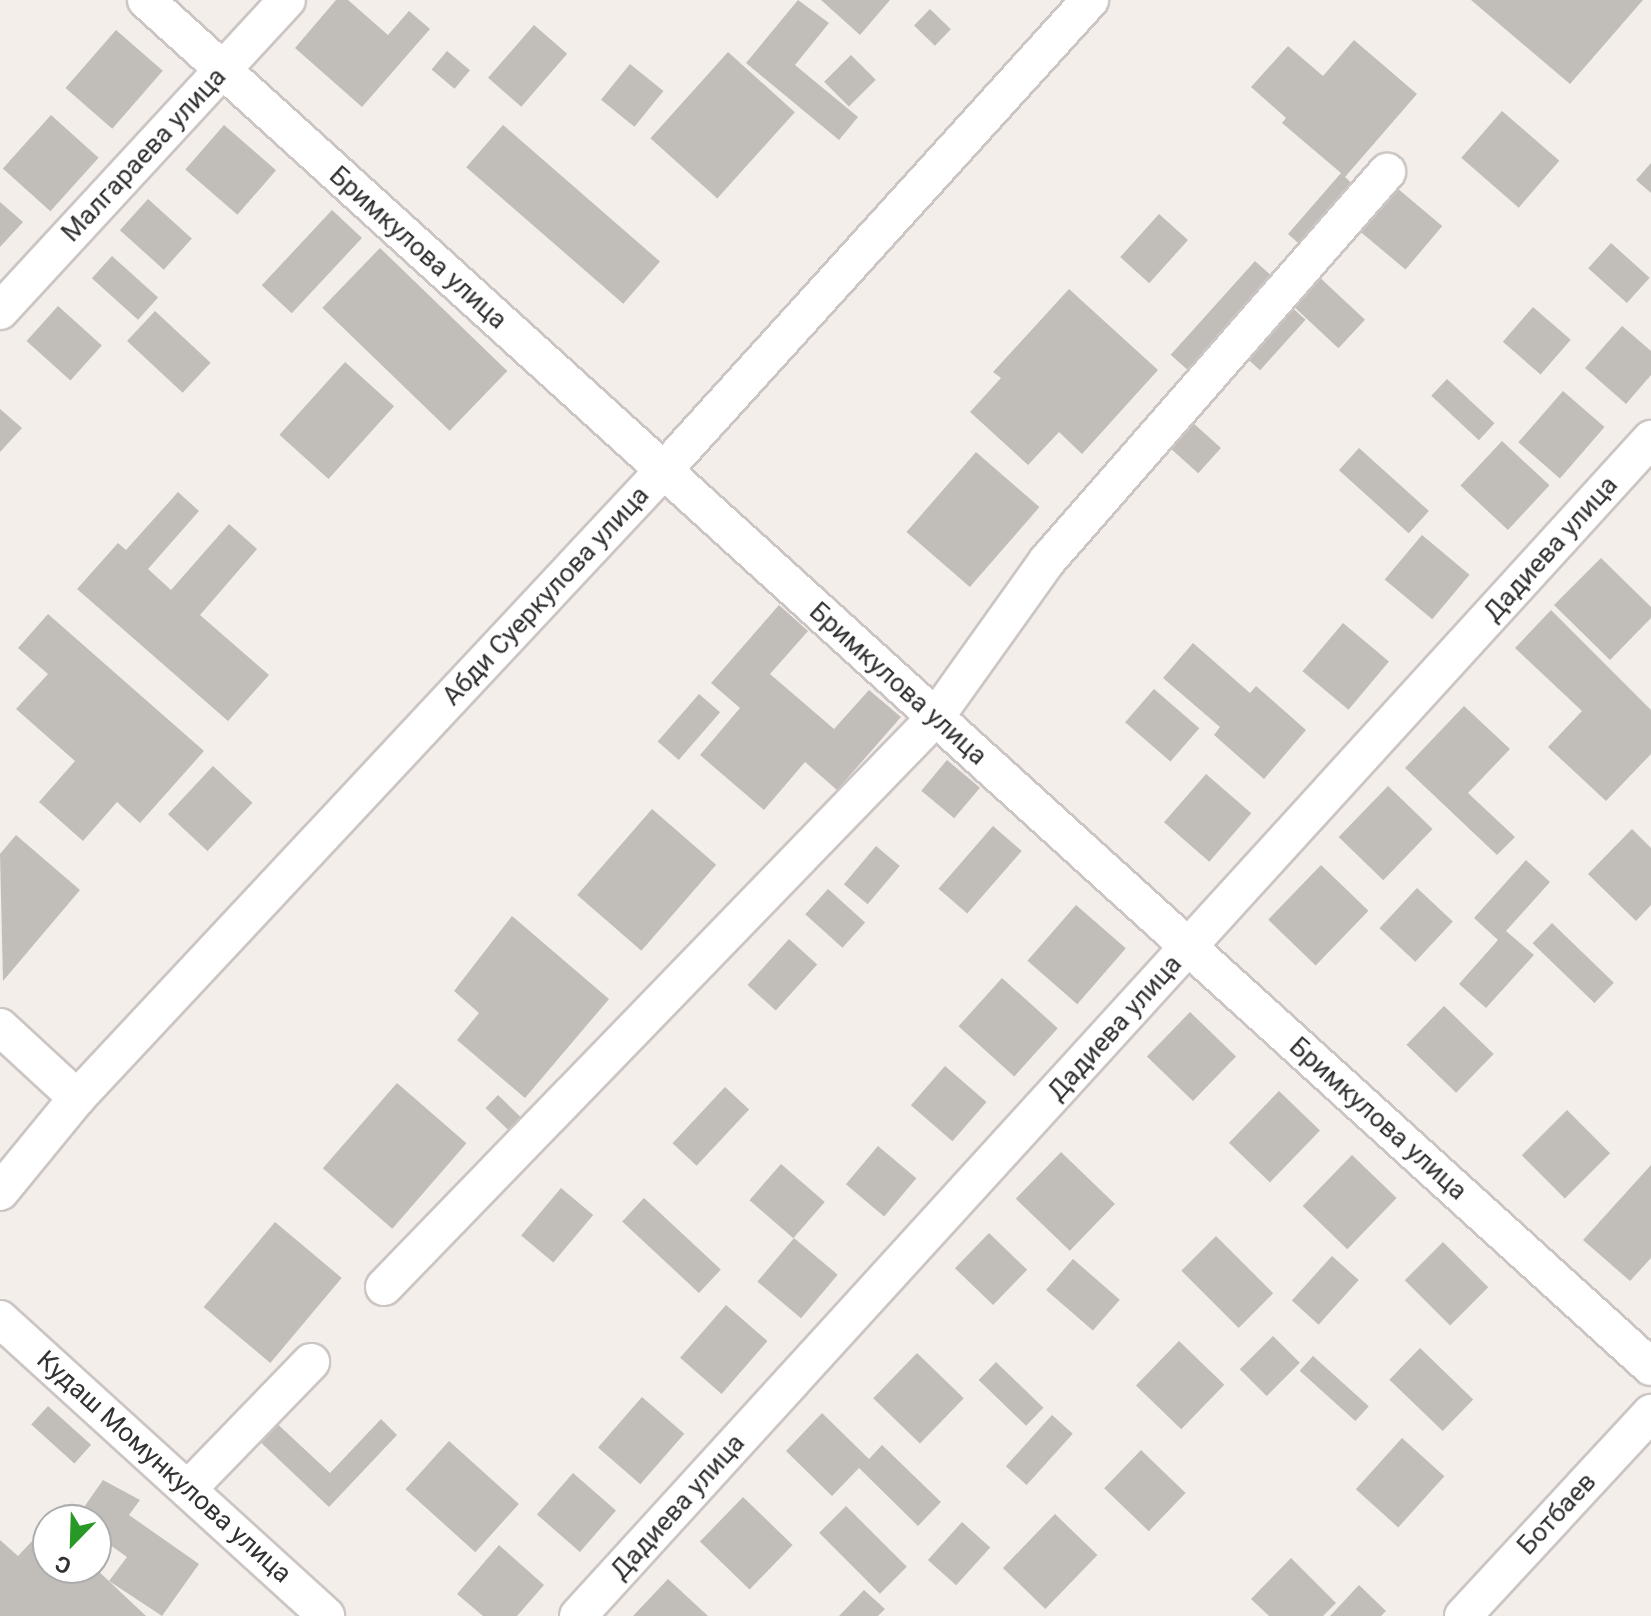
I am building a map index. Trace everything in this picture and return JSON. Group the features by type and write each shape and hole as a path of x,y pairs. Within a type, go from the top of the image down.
{"street":[{"name":"Бримкулова улица","path":"146,0 1651,1367"},
{"name":"Малгараева улица","path":"0,311 287,0"},
{"name":"Абди Суеркулова улица","path":"0,1192 77,1098 663,471 1090,0"},
{"path":"384,1287 935,718 1047,561 1387,172"},
{"name":"Дадиева улица","path":"578,1616 1651,439"},
{"path":"0,1027 77,1098"},
{"name":"Кудаш Момункулова улица","path":"0,1319 326,1616"},
{"path":"188,1489 311,1362"},
{"name":"Ботбаев","path":"1463,1616 1651,1413"}],"building":[{"path":"336,0 348,0 388,35 409,11 430,29 362,107 295,48"},
{"path":"798,0 829,23 795,65 858,117 839,140 746,63"},
{"path":"821,0 890,0 860,35"},
{"path":"1471,0 1643,0 1570,84"},
{"path":"930,9 951,29 935,46 914,26"},
{"path":"534,25 567,54 521,107 488,78"},
{"path":"116,30 163,71 112,129 65,88"},
{"path":"1354,40 1417,94 1345,177 1358,189 1305,249 1288,234 1341,173 1282,123 1286,118 1251,87 1288,46 1323,76"},
{"path":"447,51 470,70 455,89 432,69"},
{"path":"728,52 795,112 717,198 650,138"},
{"path":"851,55 876,80 849,107 824,82"},
{"path":"630,64 663,91 634,127 601,100"},
{"path":"1502,111 1559,161 1519,208 1461,158"},
{"path":"51,115 99,158 50,211 3,169"},
{"path":"224,125 276,170 237,215 185,170"},
{"path":"503,125 660,261 623,304 466,167"},
{"path":"1651,163 1651,193 1636,180"},
{"path":"1397,188 1442,226 1406,270 1360,232"},
{"path":"148,199 192,238 164,270 120,230"},
{"path":"0,202 23,222 0,247"},
{"path":"332,210 362,238 292,313 262,285"},
{"path":"1159,214 1188,240 1149,283 1120,257"},
{"path":"1611,243 1650,278 1627,303 1588,268"},
{"path":"380,248 507,371 450,431 322,308"},
{"path":"112,256 158,297 138,320 92,278"},
{"path":"1255,261 1282,285 1197,379 1171,355"},
{"path":"1316,274 1365,320 1338,348 1289,303"},
{"path":"1069,289 1158,370 1082,454 1059,432 1028,465 970,412 1001,378 993,372"},
{"path":"1287,303 1306,320 1260,370 1241,354"},
{"path":"58,306 102,345 70,380 27,341"},
{"path":"1533,307 1571,340 1541,375 1503,342"},
{"path":"155,311 211,363 183,393 127,341"},
{"path":"1622,326 1651,351 1651,375 1626,404 1585,368"},
{"path":"345,362 394,406 328,479 279,435"},
{"path":"1447,379 1495,423 1479,440 1431,396"},
{"path":"1563,391 1605,427 1560,478 1518,442"},
{"path":"0,409 22,428 0,452"},
{"path":"1192,422 1221,448 1198,473 1169,447"},
{"path":"1502,441 1550,485 1508,530 1460,486"},
{"path":"1359,448 1429,511 1409,533 1339,470"},
{"path":"976,452 1039,507 970,587 906,532"},
{"path":"178,492 199,511 148,569 171,590 229,524 257,549 200,615 269,675 228,721 77,589 118,543 126,550"},
{"path":"1422,535 1469,575 1432,619 1385,579"},
{"path":"1601,558 1651,607 1651,618 1610,660 1554,605"},
{"path":"779,605 808,631 770,674 834,729 869,690 901,717 837,790 805,762 764,810 700,755 740,708 711,683"},
{"path":"1551,610 1651,710 1651,754 1606,801 1548,747 1582,711 1515,648"},
{"path":"48,614 204,751 140,823 117,802 83,841 39,802 75,761 16,709 48,674 18,648"},
{"path":"1343,623 1389,662 1348,710 1303,671"},
{"path":"1193,643 1250,693 1256,686 1306,730 1264,779 1214,735 1220,727 1163,678"},
{"path":"1154,689 1199,728 1170,762 1125,722"},
{"path":"699,694 720,712 679,760 658,742"},
{"path":"1464,706 1510,749 1468,793 1515,837 1497,855 1405,768"},
{"path":"947,760 980,788 954,818 921,791"},
{"path":"213,766 252,803 207,851 168,814"},
{"path":"1206,774 1251,813 1209,862 1164,822"},
{"path":"1388,786 1433,829 1383,880 1339,837"},
{"path":"652,809 716,865 641,951 577,895"},
{"path":"993,826 1022,851 967,914 939,889"},
{"path":"1632,829 1651,848 1651,905 1636,921 1588,874"},
{"path":"16,835 80,890 3,981 0,854"},
{"path":"876,846 900,866 868,904 844,884"},
{"path":"1526,860 1550,882 1506,931 1534,955 1486,1008 1459,984 1498,940 1474,918"},
{"path":"1321,865 1368,911 1316,966 1268,920"},
{"path":"1417,888 1453,921 1415,962 1379,928"},
{"path":"828,889 865,922 842,948 805,914"},
{"path":"1076,905 1126,948 1077,1004 1027,961"},
{"path":"512,916 609,999 525,1098 457,1040 479,1013 454,991"},
{"path":"1552,923 1614,983 1594,1003 1533,943"},
{"path":"789,939 817,964 776,1011 748,985"},
{"path":"1002,978 1058,1028 1014,1076 959,1026"},
{"path":"1444,1006 1494,1054 1456,1093 1406,1045"},
{"path":"1190,1012 1236,1056 1193,1101 1147,1057"},
{"path":"945,1066 987,1102 952,1141 911,1105"},
{"path":"397,1083 466,1143 392,1229 323,1168"},
{"path":"725,1087 749,1110 697,1166 672,1143"},
{"path":"1279,1091 1320,1131 1270,1182 1229,1143"},
{"path":"498,1095 521,1117 509,1130 485,1108"},
{"path":"1567,1110 1610,1153 1565,1198 1522,1155"},
{"path":"878,1146 916,1178 884,1216 846,1184"},
{"path":"1061,1152 1115,1204 1070,1251 1016,1199"},
{"path":"1352,1155 1397,1198 1347,1249 1303,1206"},
{"path":"781,1164 825,1202 793,1238 750,1200"},
{"path":"1651,1165 1651,1258 1630,1281 1583,1240"},
{"path":"561,1188 593,1215 553,1262 521,1235"},
{"path":"644,1198 721,1270 699,1293 622,1221"},
{"path":"275,1222 342,1278 270,1363 204,1307"},
{"path":"989,1233 1027,1270 993,1305 955,1268"},
{"path":"1216,1236 1273,1293 1239,1328 1181,1271"},
{"path":"794,1238 838,1275 801,1318 757,1282"},
{"path":"1443,1242 1488,1287 1450,1325 1405,1280"},
{"path":"1332,1256 1359,1280 1319,1325 1292,1301"},
{"path":"1073,1259 1120,1300 1093,1331 1046,1290"},
{"path":"726,1305 768,1341 722,1394 680,1358"},
{"path":"1273,1336 1300,1363 1267,1396 1240,1369"},
{"path":"1179,1341 1224,1385 1181,1429 1136,1386"},
{"path":"1420,1348 1473,1399 1443,1431 1389,1380"},
{"path":"917,1353 964,1398 920,1443 873,1398"},
{"path":"1313,1356 1369,1406 1355,1421 1300,1371"},
{"path":"996,1362 1043,1408 1026,1426 979,1380"},
{"path":"642,1397 684,1434 640,1484 598,1448"},
{"path":"48,1406 91,1445 74,1463 31,1425"},
{"path":"822,1413 869,1459 882,1445 941,1502 918,1526 859,1468 832,1496 786,1451"},
{"path":"1052,1415 1073,1434 1027,1485 1006,1466"},
{"path":"271,1418 330,1473 381,1419 397,1435 329,1507 254,1436"},
{"path":"1402,1438 1444,1476 1398,1527 1356,1489"},
{"path":"449,1441 519,1504 475,1552 406,1489"},
{"path":"1141,1450 1186,1493 1149,1531 1104,1488"},
{"path":"573,1473 616,1510 580,1552 537,1515"},
{"path":"103,1480 140,1500 129,1515 199,1564 162,1616 112,1583 112,1577 127,1557 112,1546 112,1504 86,1504"},
{"path":"743,1497 793,1545 750,1590 700,1542"},
{"path":"846,1506 907,1567 880,1594 819,1533"},
{"path":"1055,1514 1097,1555 1045,1609 1003,1568"},
{"path":"962,1522 990,1547 956,1585 928,1560"},
{"path":"0,1540 18,1556 32,1541 32,1584 112,1584 146,1616 0,1616"},
{"path":"499,1545 544,1585 517,1616 483,1616 457,1594"},
{"path":"1291,1558 1336,1603 1323,1616 1269,1616 1251,1599"},
{"path":"668,1579 708,1616 633,1616"},
{"path":"1359,1585 1386,1611 1381,1616 1330,1616"},
{"path":"864,1590 885,1609 878,1616 839,1616"}]}
